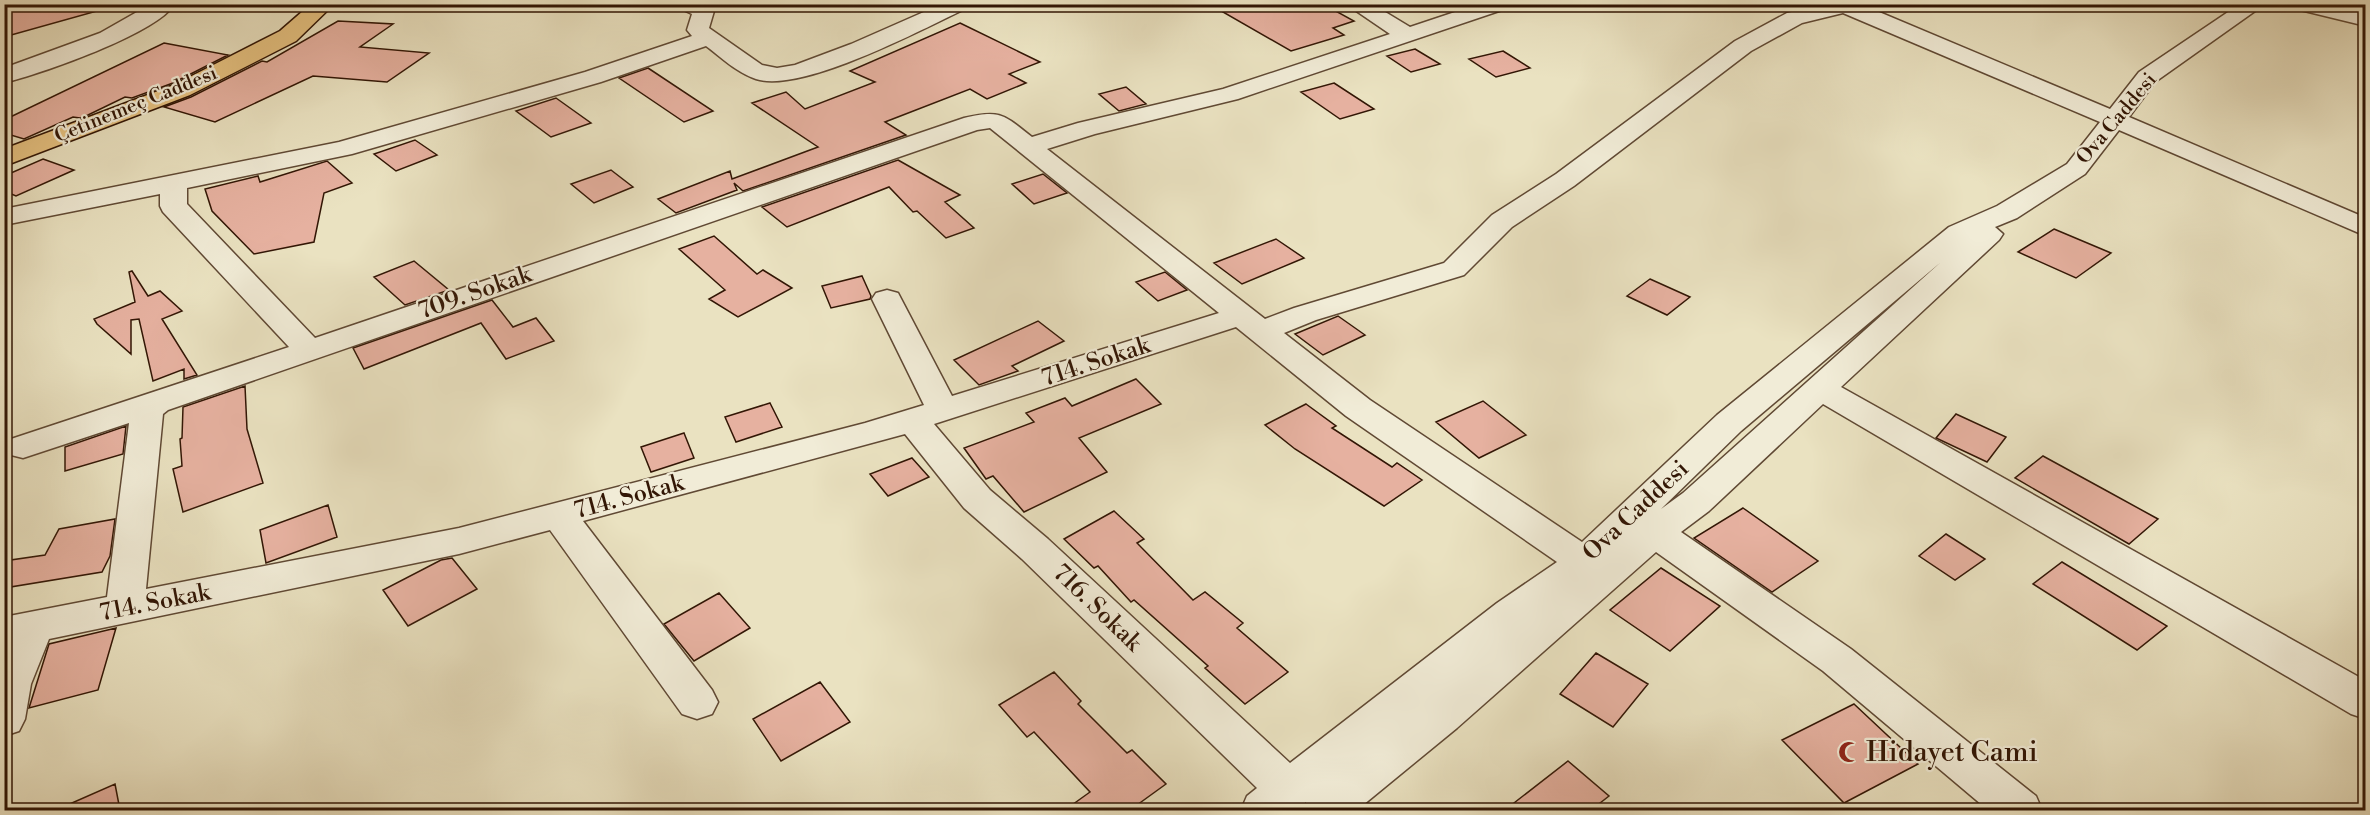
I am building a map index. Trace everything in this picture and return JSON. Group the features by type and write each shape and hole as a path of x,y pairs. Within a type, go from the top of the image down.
{"main road":[{"name":"Çetinemeç Caddesi","path":"4,158 182,90 288,36 324,4"}],"street":[{"path":"4,76 99,43 144,21 165,4"},
{"path":"686,4 703,11 698,30 764,75 786,74 828,62 960,4"},
{"path":"1356,4 1409,36"},
{"path":"1029,146 1087,128 1230,94 1501,4"},
{"name":"Ova Caddesi","path":"1276,800 1511,614 1584,562 1729,423 1950,240 1959,233 2007,212 2076,168 2147,77 2255,4"},
{"path":"2299,4 2366,20"},
{"path":"1842,5 2115,118 2366,228"},
{"name":"714. Sokak","path":"19,630 459,542 928,415 1252,323 1305,314 1454,269 1502,221 1565,180 1743,46 1795,18 1842,5"},
{"path":"4,217 343,149 593,77 710,38"},
{"name":"709. Sokak","path":"23,447 973,123 995,120 1029,146"},
{"path":"1029,146 1358,408 1584,562"},
{"path":"174,184 173,206 309,350"},
{"name":"Ova Caddesi","path":"1325,810 1442,716 1655,532 1696,502 1980,244 2007,212"},
{"name":"716. Sokak","path":"886,299 928,415 977,499 1035,549 1276,800"},
{"path":"1820,389 2366,702"},
{"path":"125,609 147,411 156,403"},
{"path":"559,515 697,702"},
{"path":"1655,532 1837,660 2020,810"},
{"path":"4,719 19,630"}],"building":[{"path":"21,4 96,4 97,11 4,37 4,9"},
{"path":"1209,4 1323,4 1354,21 1333,28 1344,35 1291,51"},
{"path":"338,21 393,24 360,47 429,53 387,82 313,76 215,122 164,107 191,97 262,61 267,62"},
{"path":"960,23 1040,62 1009,74 1026,83 987,99 970,89 885,122 906,135 743,191 734,183 737,190 676,213 658,199 730,171 732,179 818,147 752,103 786,92 805,109 875,82 850,71"},
{"path":"164,43 228,55 173,83 132,98 125,97 88,115 80,118 73,117 24,139 4,133 4,120"},
{"path":"1415,49 1440,64 1411,72 1387,56"},
{"path":"1503,51 1530,68 1496,77 1469,59"},
{"path":"648,68 713,111 684,122 619,78"},
{"path":"1334,83 1374,109 1340,119 1301,92"},
{"path":"1126,87 1146,104 1119,111 1099,94"},
{"path":"556,98 591,123 551,137 516,111"},
{"path":"415,140 437,155 396,171 374,154"},
{"path":"43,159 74,170 16,196 4,191 4,176"},
{"path":"898,160 960,195 945,202 974,228 946,238 917,211 913,212 889,187 787,227 762,207"},
{"path":"327,161 352,183 324,193 314,242 254,254 212,211 205,189 258,176 260,182"},
{"path":"611,170 633,187 594,203 571,184"},
{"path":"1043,174 1067,193 1034,204 1012,184"},
{"path":"2054,229 2111,253 2076,278 2018,252"},
{"path":"714,236 757,274 763,270 792,288 738,317 709,299 725,290 679,249"},
{"path":"1276,239 1304,258 1242,284 1214,263"},
{"path":"414,261 449,290 405,305 374,277"},
{"path":"132,271 148,296 160,291 182,311 162,319 197,375 184,379 184,369 153,381 139,319 131,320 131,354 97,324 94,319 135,302 129,272"},
{"path":"1165,272 1187,290 1158,301 1136,282"},
{"path":"862,276 871,296 870,299 831,308 822,286"},
{"path":"1650,279 1690,297 1667,315 1627,296"},
{"path":"492,300 513,327 536,318 554,341 506,359 481,323 364,369 353,348"},
{"path":"1338,316 1365,335 1323,355 1295,334"},
{"path":"1038,321 1064,341 1012,366 1018,371 979,385 954,360"},
{"path":"1136,379 1161,404 1079,438 1107,472 1024,512 993,476 986,479 964,448 1034,422 1026,413 1065,398 1072,406"},
{"path":"245,386 247,429 263,483 183,512 173,469 182,466 180,439 182,438 183,407"},
{"path":"1483,401 1526,435 1479,458 1436,422"},
{"path":"770,403 782,427 736,442 725,417"},
{"path":"1306,404 1336,426 1332,428 1392,467 1397,463 1422,480 1384,506 1295,449 1265,425"},
{"path":"1956,414 2006,437 1987,462 1936,438"},
{"path":"126,426 123,454 65,471 65,447"},
{"path":"684,433 694,458 651,472 641,447"},
{"path":"2043,456 2158,519 2129,544 2015,478"},
{"path":"912,458 929,477 888,496 870,474"},
{"path":"328,505 337,537 266,563 260,530"},
{"path":"1743,508 1818,561 1772,592 1694,538"},
{"path":"1114,511 1144,539 1137,543 1193,600 1205,592 1243,623 1237,628 1288,672 1245,704 1205,668 1208,666 1134,600 1131,602 1098,566 1094,568 1064,539"},
{"path":"115,519 110,556 102,572 4,588 4,561 45,555 59,529"},
{"path":"1946,534 1985,559 1955,580 1919,556"},
{"path":"452,558 477,589 408,626 383,590 441,560"},
{"path":"2062,562 2167,626 2137,650 2033,584"},
{"path":"1661,568 1720,606 1670,651 1610,610"},
{"path":"719,593 750,628 694,661 664,624"},
{"path":"116,628 98,690 29,708 49,644"},
{"path":"1596,653 1648,684 1613,727 1560,694"},
{"path":"1054,672 1081,701 1078,704 1127,753 1132,750 1166,784 1130,810 1065,810 1090,792 1034,732 1027,737 999,705"},
{"path":"820,682 850,722 781,761 753,719"},
{"name":"Hidayet Cami","path":"1854,704 1918,764 1844,803 1782,740"},
{"path":"1568,761 1609,796 1591,810 1505,810"},
{"path":"115,784 120,810 56,810"}],"place":[{"name":"Hidayet Cami","path":"1849,752"}]}
